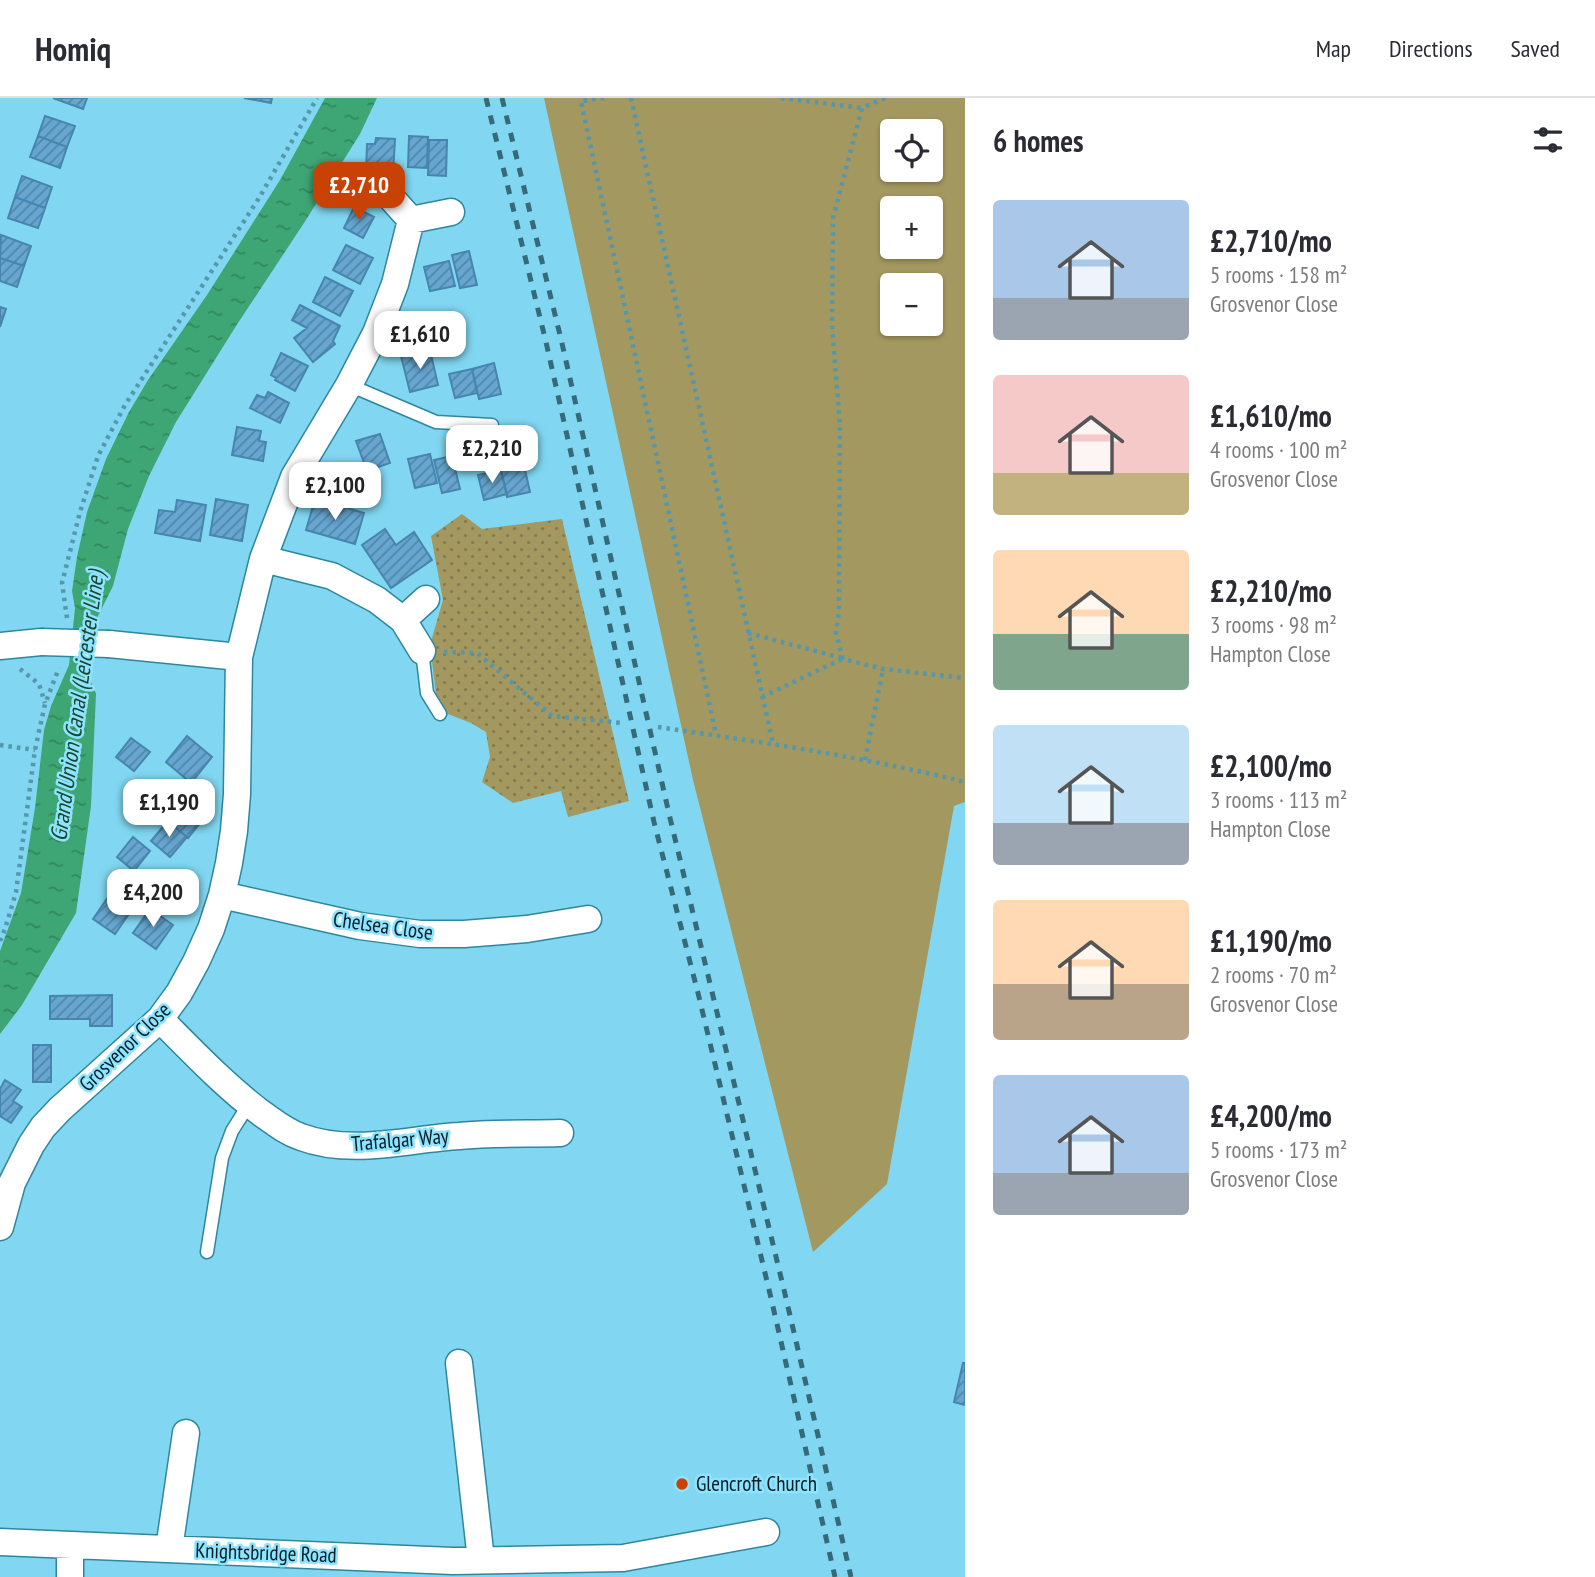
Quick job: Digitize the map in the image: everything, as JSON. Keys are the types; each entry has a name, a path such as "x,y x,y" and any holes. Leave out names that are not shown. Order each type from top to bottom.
{"street":[{"path":"386,192 411,220 451,212"},
{"name":"Grosvenor Close","path":"0,1227 16,1174 43,1127 160,1018 179,993 211,929 222,895 234,831 239,657 263,559 294,477 349,385 376,332 395,284 411,220"},
{"path":"263,559 332,576 377,600 403,620 422,651"},
{"path":"403,620 426,599"},
{"path":"2,646 41,642 109,643 239,657"},
{"name":"Chelsea Close","path":"222,895 359,926 420,934 527,929 588,919"},
{"name":"Trafalgar Way","path":"160,1018 249,1104 281,1128 302,1138 344,1146 365,1146 461,1135 560,1133"},
{"path":"459,1363 481,1560"},
{"name":"Knightsbridge Road","path":"186,1433 169,1549 394,1568 481,1560 623,1567 766,1532"},
{"path":"0,1542 169,1549"},
{"path":"70,1545 70,1577"}],"lane":[{"path":"349,385 436,422 492,425"},
{"path":"422,651 427,693 440,714"},
{"path":"207,1252 222,1158 232,1131 249,1104"}],"path":[{"path":"65,630 67,618 62,583 80,512 99,456 125,405 259,198 317,98"},
{"path":"604,98 581,101 716,735"},
{"path":"631,98 773,744"},
{"path":"781,98 862,108 885,98"},
{"path":"843,659 836,633 839,611 840,425 832,325 833,218 862,108"},
{"path":"748,633 883,669 965,678"},
{"path":"2,646 11,662 39,684 45,704"},
{"path":"422,651 477,653 552,716 622,723"},
{"path":"762,696 843,659"},
{"path":"0,941 16,892 35,750 45,704 60,666"},
{"path":"864,760 883,669"},
{"path":"657,727 864,760 965,782"},
{"path":"0,745 35,750"}],"shaded area":[{"path":"544,98 965,98 965,802 954,806 887,1184 813,1252 693,780"},
{"path":"462,514 482,529 562,519 629,801 568,817 561,791 513,803 482,782 490,757 486,732 438,710 430,645 443,600 431,536"}],"water":[{"name":"Grand Union Canal (Leicester Line)","path":"325,98 377,98 360,134 176,422 149,476 128,529 113,586 95,622 86,670 96,694 91,806 76,913 22,1005 0,1034 0,951 21,893 44,730 69,665 75,608 72,591 87,512 106,459 129,412 280,180"}],"building":[{"path":"53,98 87,98 83,109"},
{"path":"244,98 272,98 271,103"},
{"path":"45,116 75,126 67,147 38,136"},
{"path":"38,136 67,147 60,168 30,157"},
{"path":"409,136 428,137 427,168 408,167"},
{"path":"376,138 395,139 393,174 366,173 367,144 375,144"},
{"path":"429,140 447,140 446,176 428,175"},
{"path":"22,176 52,187 45,208 15,197"},
{"path":"15,197 45,208 38,228 8,218"},
{"path":"354,207 374,217 363,238 344,228"},
{"path":"1,235 31,246 24,266 0,258"},
{"path":"346,245 373,258 360,284 333,270"},
{"path":"469,251 477,285 460,288 452,255"},
{"path":"0,258 24,266 17,287 0,281"},
{"path":"449,261 455,286 430,291 424,267"},
{"path":"325,277 353,291 340,316 313,302"},
{"path":"300,305 340,326 333,341 335,344 313,362 294,338 307,328 292,320"},
{"path":"0,307 6,309 0,327"},
{"path":"430,350 438,385 410,392 401,356"},
{"path":"281,353 308,366 295,391 271,375"},
{"path":"494,363 501,394 479,399 472,369"},
{"path":"472,369 477,393 455,398 449,374"},
{"path":"268,392 289,403 280,423 250,408 257,395 265,398"},
{"path":"237,427 261,431 259,441 266,442 263,461 232,455"},
{"path":"380,434 390,463 367,471 356,441"},
{"path":"430,454 437,483 415,488 408,459"},
{"path":"452,456 460,489 442,493 434,460"},
{"path":"523,461 530,492 507,497 500,466"},
{"path":"501,470 507,494 484,500 478,475"},
{"path":"216,499 248,505 242,541 210,535"},
{"path":"315,499 364,513 355,544 306,530"},
{"path":"177,500 206,505 200,541 155,533 159,510 175,512"},
{"path":"385,529 396,545 414,532 432,560 391,588 362,545"},
{"path":"187,736 212,757 191,783 166,762"},
{"path":"131,738 150,752 134,771 116,757"},
{"path":"187,810 201,822 188,838 174,826"},
{"path":"168,821 187,837 170,857 151,841"},
{"path":"133,837 150,851 134,871 117,857"},
{"path":"111,893 133,908 115,934 93,919"},
{"path":"150,909 173,925 156,949 133,933"},
{"path":"112,995 112,1026 90,1026 90,1019 50,1019 50,996"},
{"path":"33,1045 51,1045 51,1082 33,1082"},
{"path":"5,1080 21,1090 13,1101 22,1107 11,1123 0,1116 0,1089"},
{"path":"965,1363 965,1405 954,1402"}],"railway":[{"path":"486,98 546,342 654,822 698,993 835,1577"},
{"path":"502,98 851,1577"}],"place":[{"name":"Glencroft Church","path":"682,1484"}]}
